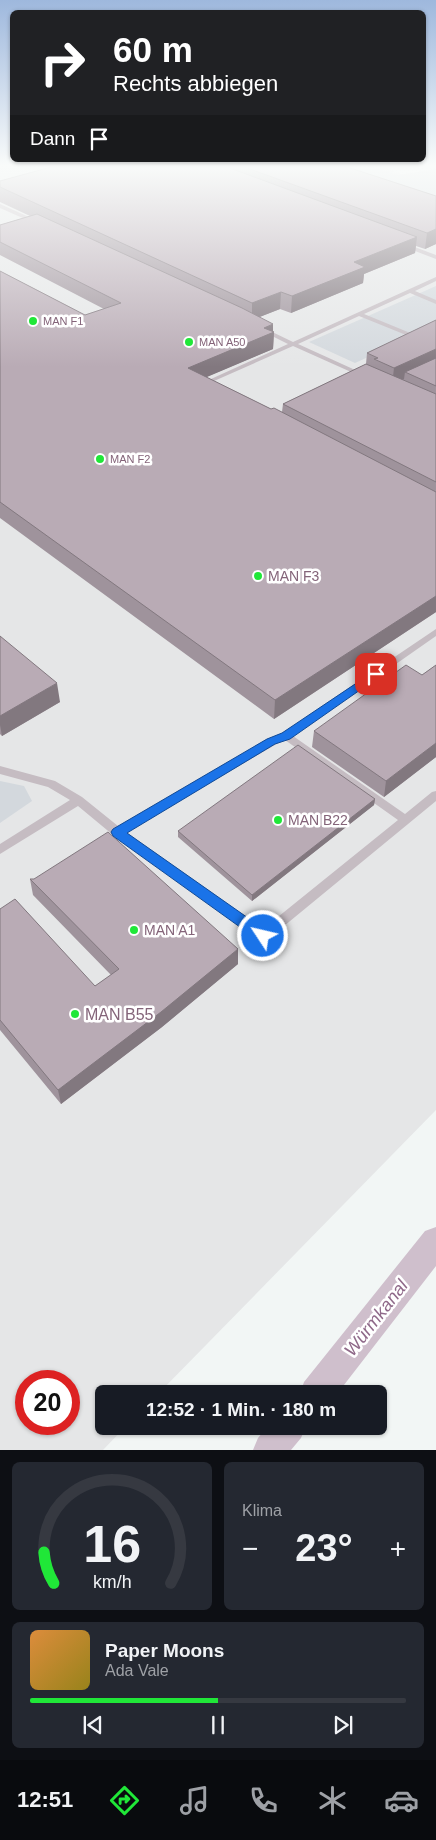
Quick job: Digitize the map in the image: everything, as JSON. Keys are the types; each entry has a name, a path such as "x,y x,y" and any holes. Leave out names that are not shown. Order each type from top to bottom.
{"lane":[{"path":"399,243 436,257"},
{"path":"212,388 203,384 436,279"},
{"path":"410,291 436,302"},
{"path":"359,314 419,339"},
{"path":"257,327 368,378"},
{"path":"410,343 427,335"},
{"path":"352,371 360,367"},
{"path":"117,832 271,742 286,736 436,632"},
{"path":"286,736 406,820"},
{"path":"0,770 51,784 78,800 117,832 263,936 436,796"},
{"path":"0,850 78,800"}],"shaded area":[{"path":"0,232 436,232 436,1110 167,1385 95,1385 95,1435 117,1435 103,1450 0,1450"},
{"path":"436,286 436,326 355,363 309,342"},
{"path":"0,781 24,786 32,801 0,823"}],"building":[{"path":"0,232 76,232 273,324 264,328 274,332 188,368 271,409 274,408 436,492 436,596 275,700 0,502 0,271 85,315 121,303 0,242"},
{"path":"97,232 403,232 417,237 354,262 365,267 292,296 281,292 252,303"},
{"path":"436,320 436,349 394,368 374,359 378,358 367,353"},
{"path":"436,358 436,386 405,372"},
{"path":"366,364 436,394 436,482 283,404"},
{"path":"0,636 57,683 0,716"},
{"path":"406,665 422,675 436,665 436,743 386,781 314,731"},
{"name":"MAN B22","path":"298,745 375,799 252,895 178,831"},
{"path":"108,832 238,949 161,1012 58,1090 0,1020 0,909 15,899 95,986 119,969 30,879 34,879"}],"waterway":[{"name":"Würmkanal","path":"323,1385 436,1242"},
{"name":"Würmkanal","path":"270,1450 282,1435"}],"place":[{"name":"MAN F1","path":"33,321"},
{"name":"MAN A50","path":"189,342"},
{"name":"MAN F2","path":"100,459"},
{"name":"MAN F3","path":"258,576"},
{"name":"MAN B22","path":"278,820"},
{"name":"MAN A1","path":"134,930"},
{"name":"MAN B55","path":"75,1014"}],"route":[{"path":"263,936 117,832 271,742 286,736 376,674"}]}
